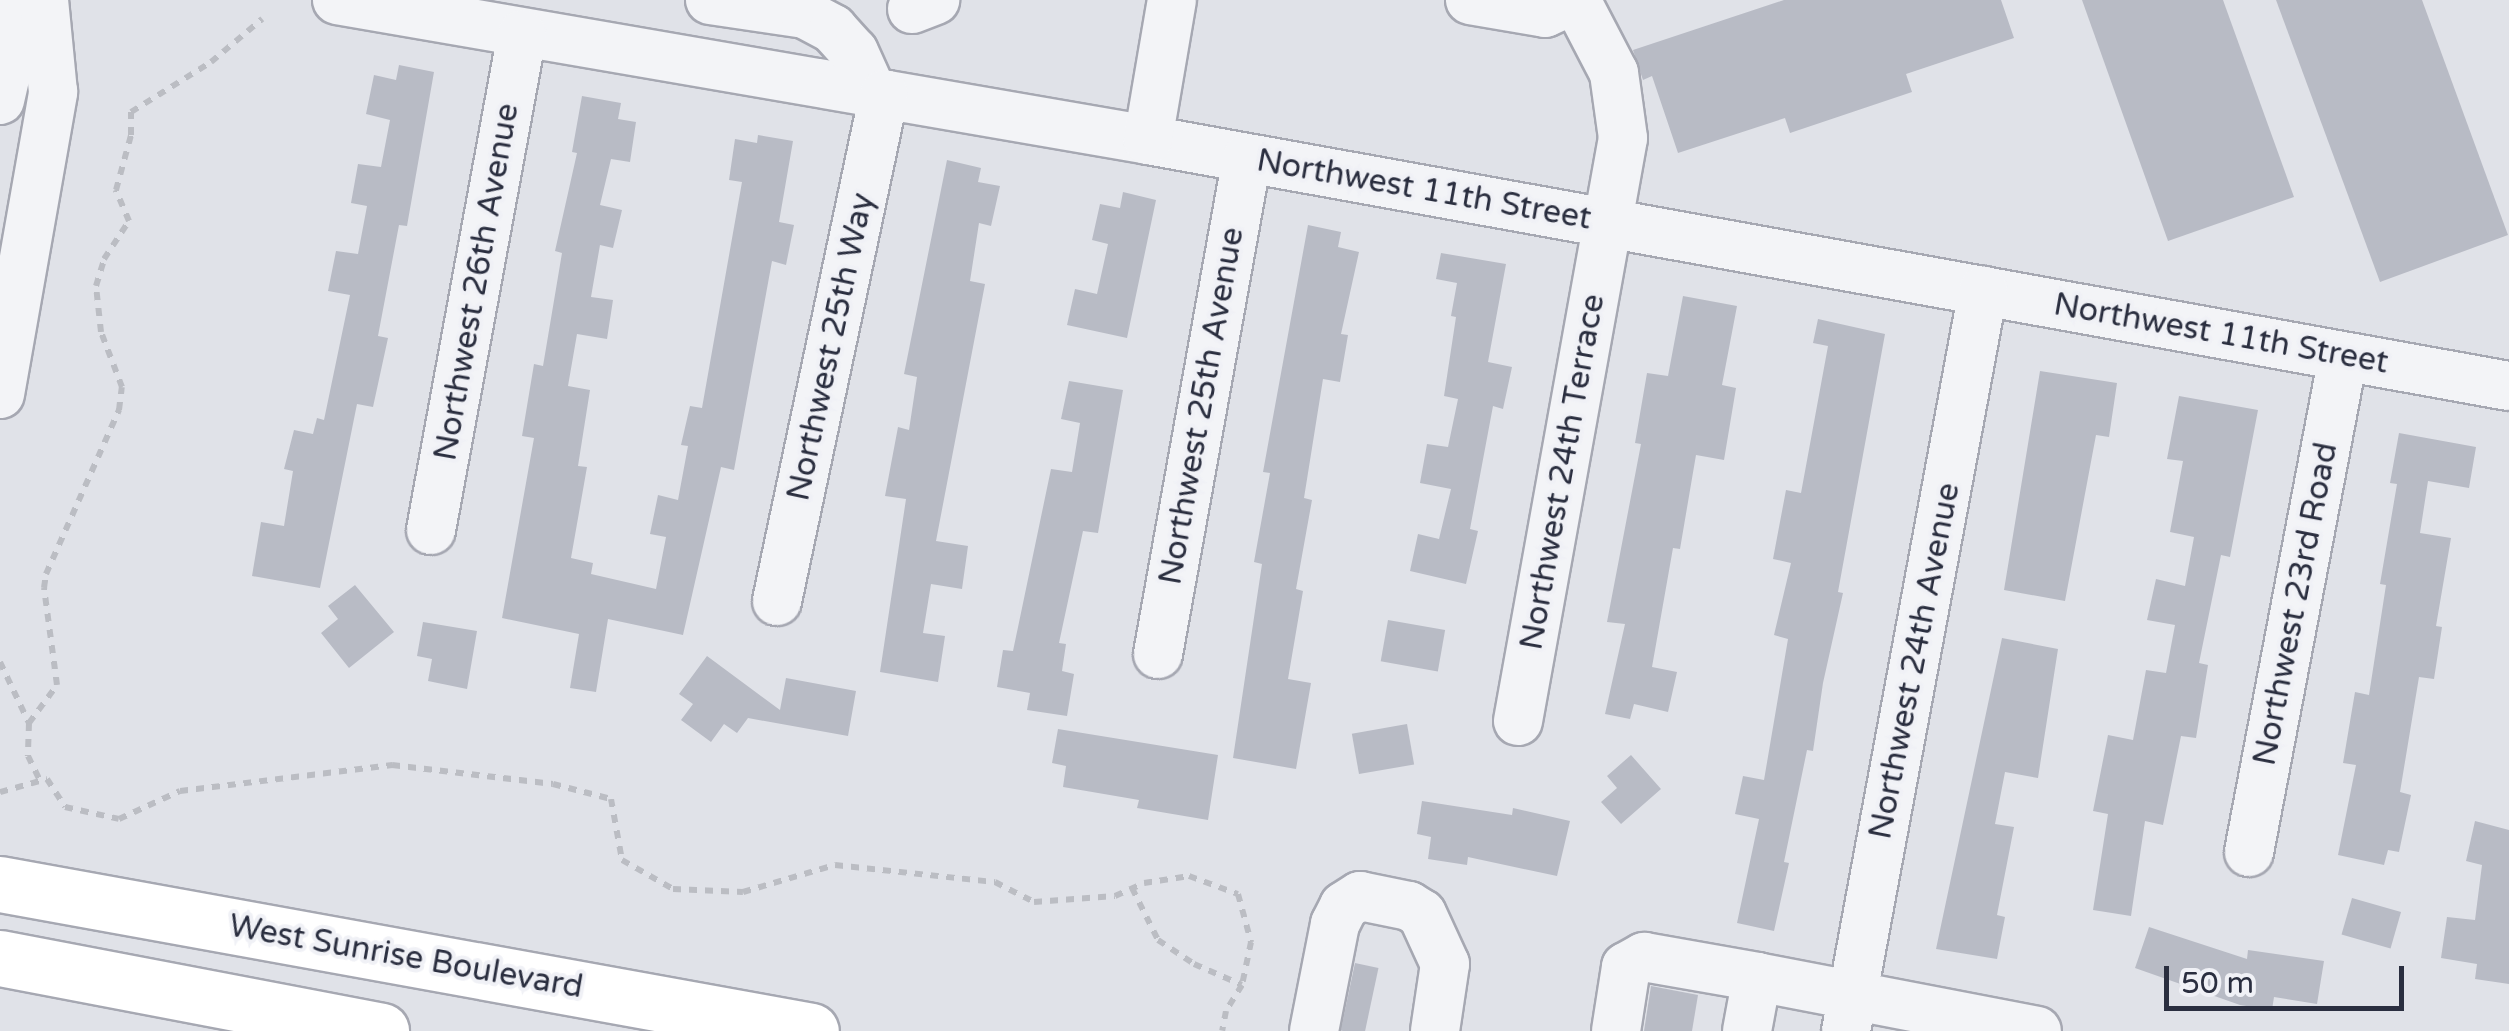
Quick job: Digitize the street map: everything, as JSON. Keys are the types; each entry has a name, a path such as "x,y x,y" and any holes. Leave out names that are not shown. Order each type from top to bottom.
{"main road":[{"name":"West Sunrise Boulevard","path":"0,884 811,1031"},
{"path":"0,958 381,1031"}],"street":[{"path":"0,100 23,0"},
{"path":"0,394 53,92 44,0"},
{"name":"Northwest 11th Street","path":"337,0 388,5 522,34 1148,140 2509,386"},
{"path":"710,0 805,14 834,30 854,52 878,93"},
{"path":"1148,140 1172,0"},
{"path":"1470,0 1545,13 1575,0"},
{"name":"Northwest 24th Terrace","path":"1518,721 1623,138 1614,73 1575,0"},
{"name":"Northwest 26th Avenue","path":"432,530 522,34"},
{"name":"Northwest 25th Way","path":"777,601 878,93"},
{"name":"Northwest 25th Avenue","path":"1158,654 1247,158"},
{"name":"Northwest 24th Avenue","path":"1850,1013 1983,291"},
{"name":"Northwest 23rd Road","path":"2249,852 2343,356"},
{"path":"1314,1031 1335,924 1344,906 1360,896 1409,906 1422,914 1445,964 1435,1031"},
{"path":"1616,1031 1626,967 1644,957 1758,978 1850,1013 2037,1031"},
{"path":"1747,1031 1758,978"}],"path":[{"path":"29,722 57,685 44,588 46,574 119,410 122,387 101,332 96,286 104,260 129,221 116,190 131,135 131,112 223,53 262,19"},
{"path":"0,662 29,722 28,756 40,781"},
{"path":"0,792 47,780 65,807 118,820 180,791 392,765 553,784 611,799 622,860 673,889 743,892 835,865 994,882 1034,902 1115,896 1132,888 1189,876 1238,894 1251,942 1242,984 1226,1011 1222,1031"},
{"path":"1132,888 1158,940 1194,964 1242,984"}],"building":[{"path":"1784,0 2001,0 2014,38 1906,74 1912,92 1790,133 1785,118 1678,153 1652,76 1643,80 1633,50"},
{"path":"2082,0 2223,0 2294,197 2168,241"},
{"path":"2276,0 2422,0 2508,235 2380,282"},
{"path":"399,65 434,72 407,226 399,225 378,336 388,338 373,407 357,404 320,588 252,576 261,522 284,526 293,471 284,469 294,430 313,434 317,418 324,420 350,295 328,291 336,251 358,254 367,206 351,203 358,164 381,167 390,120 366,114 374,75 396,80"},
{"path":"582,96 621,103 618,119 636,122 630,162 611,159 600,205 622,210 613,248 600,245 591,297 613,300 607,339 577,334 568,386 590,390 578,466 587,467 571,558 593,563 591,574 656,589 666,537 650,534 658,495 678,500 688,446 681,445 690,406 702,408 742,182 729,180 735,139 757,143 758,135 793,141 779,222 794,225 786,265 772,261 734,470 721,467 683,635 608,619 596,692 570,688 579,634 502,618 534,438 522,436 534,364 543,366 562,253 555,251 577,153 572,152"},
{"path":"947,160 981,168 978,182 1000,186 991,226 979,223 970,281 985,284 936,541 968,546 962,589 931,584 923,633 945,636 938,682 880,672 906,499 885,496 898,427 909,430 917,377 904,374"},
{"path":"1123,192 1156,200 1127,338 1067,325 1075,289 1097,294 1108,244 1092,240 1100,204 1120,208"},
{"path":"1308,225 1341,232 1338,247 1359,252 1341,334 1348,335 1340,382 1323,379 1304,498 1312,500 1296,589 1303,591 1288,679 1311,683 1296,769 1233,758 1262,564 1254,562 1270,473 1263,472"},
{"path":"1441,253 1506,264 1488,362 1512,367 1503,409 1493,406 1470,529 1478,531 1466,584 1410,571 1418,534 1439,539 1451,489 1420,483 1427,444 1448,447 1458,399 1444,396 1457,283 1436,279"},
{"path":"1683,296 1737,306 1722,385 1736,388 1724,460 1696,455 1680,549 1673,548 1652,667 1677,672 1668,712 1634,704 1630,719 1605,714 1625,624 1607,622 1641,444 1635,443 1647,373 1668,376"},
{"path":"1818,319 1885,334 1838,592 1843,593 1813,751 1807,750 1784,862 1789,863 1774,931 1737,923 1759,819 1735,814 1743,776 1764,780 1788,639 1774,635 1791,563 1773,559 1786,490 1801,493 1828,346 1813,343"},
{"path":"2040,371 2117,383 2109,437 2096,435 2065,601 2004,590"},
{"path":"1069,381 1123,390 1098,533 1083,531 1059,643 1066,644 1062,671 1074,674 1067,716 1027,710 1030,693 997,687 1003,650 1013,651 1051,469 1072,472 1080,423 1061,419"},
{"path":"2179,396 2258,410 2230,557 2221,555 2199,663 2208,665 2196,738 2181,736 2163,825 2145,821 2131,916 2093,910 2108,814 2093,811 2108,735 2133,740 2146,670 2166,673 2175,625 2147,620 2156,579 2185,586 2194,537 2170,532 2183,461 2167,459"},
{"path":"2399,433 2476,447 2469,488 2428,481 2420,533 2451,538 2436,626 2442,627 2434,679 2419,677 2400,792 2411,795 2399,852 2388,850 2384,865 2338,855 2356,765 2343,763 2355,692 2369,695 2386,585 2380,584 2397,484 2390,483"},
{"path":"355,585 394,632 349,668 321,633 338,619 328,606"},
{"path":"1388,620 1445,630 1438,671 1381,661"},
{"path":"423,622 477,631 467,689 428,681 432,659 417,656"},
{"path":"2002,638 2058,649 2038,778 2005,772 1995,824 2014,827 1997,915 2005,917 1997,959 1936,949"},
{"path":"707,656 780,710 786,678 856,691 848,736 748,718 737,733 724,724 711,742 681,720 693,704 679,694"},
{"path":"1407,724 1414,764 1359,774 1352,734"},
{"path":"1058,729 1218,755 1208,820 1137,808 1139,800 1063,787 1066,766 1052,763"},
{"path":"1631,755 1661,789 1621,824 1601,802 1617,788 1607,776"},
{"path":"1422,801 1512,815 1513,808 1570,821 1557,876 1468,857 1467,865 1428,859 1431,837 1417,834"},
{"path":"2475,821 2509,830 2509,984 2475,979 2477,964 2441,958 2447,917 2475,920 2482,865 2466,861"},
{"path":"2352,898 2401,912 2391,949 2342,935"},
{"path":"2149,927 2247,959 2248,950 2324,961 2317,1004 2274,997 2272,1010 2240,1005 2135,968"},
{"path":"1355,963 1378,968 1365,1031 1341,1030"},
{"path":"1651,986 1698,995 1692,1031 1644,1031"}]}
